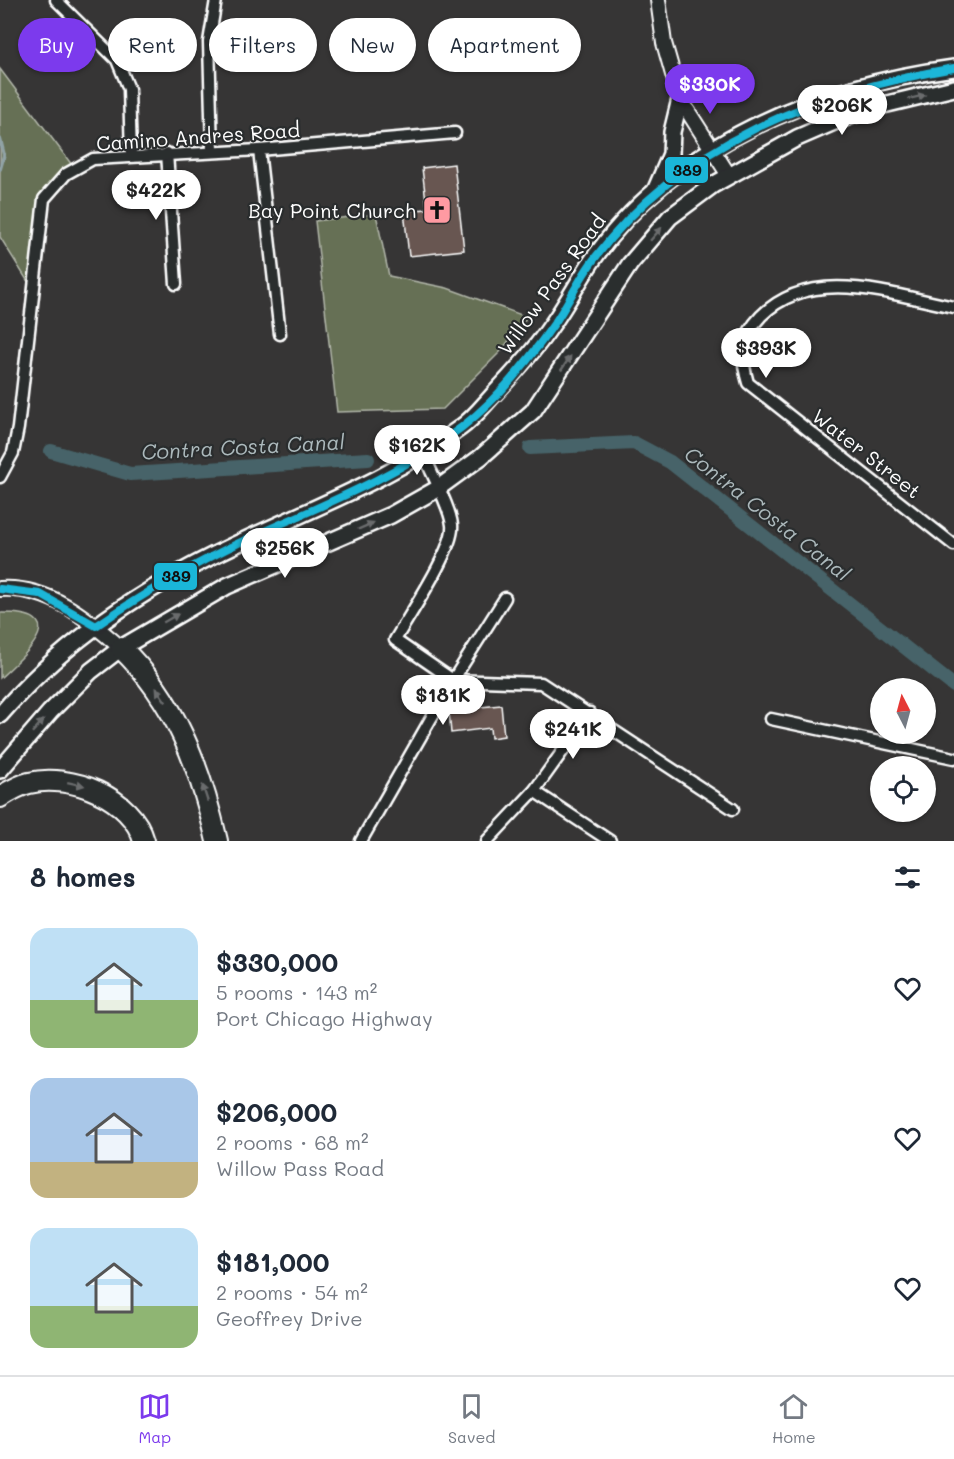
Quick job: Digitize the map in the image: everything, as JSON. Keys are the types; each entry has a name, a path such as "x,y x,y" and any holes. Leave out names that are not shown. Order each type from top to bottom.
{"highway":[{"path":"121,648 142,668 172,711 190,746 217,841"},
{"path":"0,797 28,783 58,781 85,786 110,799 129,816 144,841"}],"main road":[{"name":"Willow Pass Road","path":"0,715 61,652 150,590 213,555 370,484 461,428 504,383 550,328 593,260 626,218 714,149 783,112 812,101 915,74 954,68"},
{"path":"0,770 58,704 91,671 121,648 227,586 390,515 437,489 480,458 533,411 630,264 670,217 728,174 834,122 875,107 954,88"},
{"path":"653,195 671,154 672,132 680,99"}],"street":[{"path":"56,0 117,60 129,89 131,154"},
{"path":"212,151 210,42 216,0"},
{"path":"658,0 664,43 680,99 728,174"},
{"name":"Camino Andres Road","path":"0,477 13,453 18,428 44,199 66,174 93,159 131,154 259,150 455,133"},
{"path":"259,150 280,334"},
{"path":"167,153 176,284"},
{"name":"Water Street","path":"954,307 849,287 811,288 775,302 750,328 740,358 748,383 954,545"},
{"path":"423,452 437,489 449,508 453,527 448,547 395,640 453,680 541,683 590,712 733,809"},
{"path":"0,589 41,594 60,601 96,626 121,648"},
{"path":"361,841 453,680 505,598"},
{"path":"487,841 534,791 590,712"},
{"path":"771,719 954,758"},
{"path":"534,791 610,841"}],"green space":[{"path":"0,69 75,169 44,199 35,293 0,237"},
{"path":"376,214 389,276 447,288 527,317 501,351 443,409 337,412 315,221"},
{"path":"0,613 22,614 35,619 40,627 38,636 31,646 0,678"}],"building":[{"name":"Bay Point Church","path":"454,164 464,250 409,256 404,211 427,209 422,168"},
{"path":"501,705 504,736 491,738 490,728 451,733 449,710"}],"waterway":[{"path":"0,139 4,155 0,169"},
{"name":"Contra Costa Canal","path":"530,448 634,443 670,462 954,686"},
{"name":"Contra Costa Canal","path":"51,451 130,474 368,459"}],"transit line":[{"name":"389","path":"0,589 40,594 96,626 208,558 385,476 462,427 501,391 546,335 595,258 630,218 668,183 710,153 755,128 803,108 903,78 954,68"}],"place":[{"name":"Bay Point Church","path":"437,210"}]}
